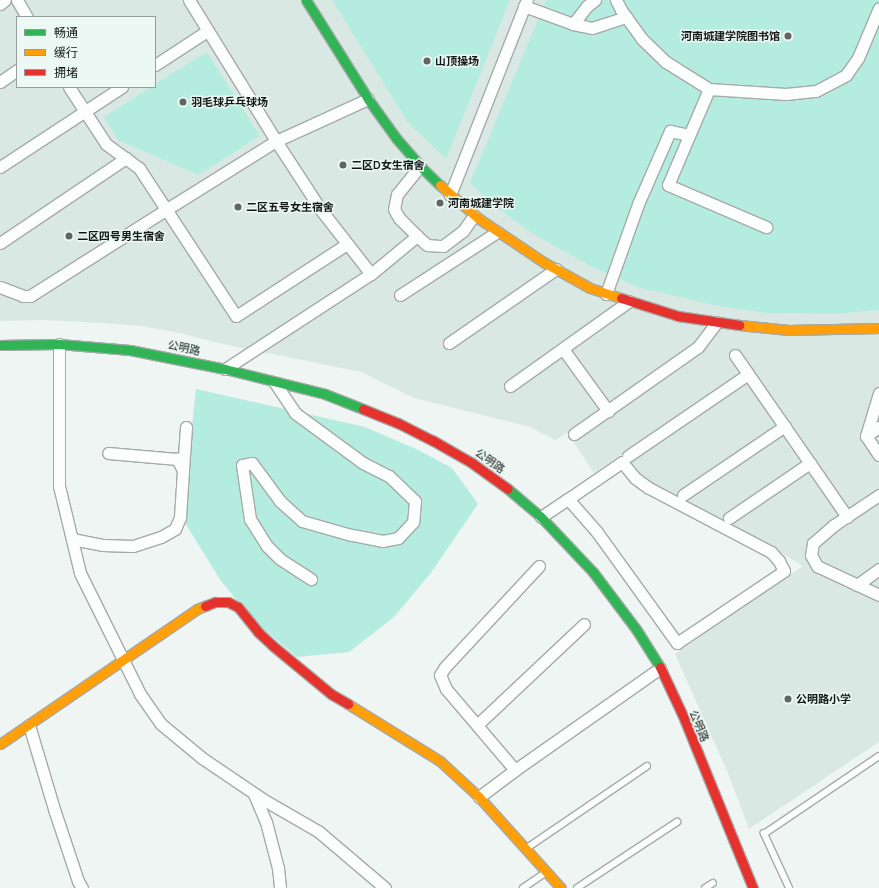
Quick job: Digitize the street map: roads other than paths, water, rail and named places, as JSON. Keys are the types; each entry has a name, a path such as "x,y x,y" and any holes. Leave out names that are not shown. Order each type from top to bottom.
{"street":[{"path":"0,4 5,0"},
{"path":"17,0 26,16"},
{"path":"189,0 276,142 321,210 371,274"},
{"path":"306,0 368,99 396,138 420,166 450,195 474,215 497,232 556,269 590,288 678,316 789,330 879,328"},
{"path":"573,24 587,6 594,0"},
{"path":"616,0 642,39 666,62 709,89 786,94 816,90 846,75 858,58 879,8"},
{"path":"450,195 526,3 573,24 592,28 626,17"},
{"path":"156,64 207,31"},
{"path":"0,82 16,71"},
{"path":"70,88 106,144 140,168 236,316 347,244"},
{"path":"0,167 120,88"},
{"path":"709,89 668,185 766,227"},
{"path":"0,287 24,296 30,296 276,142 368,99"},
{"path":"606,294 638,204 670,131 689,135"},
{"path":"0,243 126,158"},
{"path":"420,166 397,194 394,210 399,218 417,236 427,245 443,246 463,231 474,215"},
{"path":"400,295 497,232"},
{"path":"225,369 371,274 417,236"},
{"path":"449,343 556,269"},
{"path":"510,386 629,301"},
{"path":"574,434 698,347 717,322"},
{"path":"59,344 59,486 80,573 140,694 161,724 202,758 254,794 318,831 385,888"},
{"name":"公明路","path":"0,345 59,344 130,350 225,369 276,383 325,394 352,404 425,436 472,463 512,492 542,517 593,572 636,629 660,668 682,716 753,888"},
{"path":"563,349 608,411"},
{"path":"735,355 847,517"},
{"path":"628,456 748,374"},
{"path":"276,383 295,413 363,463 389,476 415,502 414,522 398,538 383,541 351,535 302,521 280,501 252,463 242,465 250,519 267,546 280,559 311,579"},
{"path":"866,436 879,393"},
{"path":"683,496 785,426"},
{"path":"72,539 103,545 133,546 161,537 176,529 180,517 186,427"},
{"path":"866,436 879,427"},
{"path":"866,436 879,455"},
{"path":"108,453 177,459 183,470"},
{"path":"542,517 568,499 622,462 635,478 649,488 771,552 779,561 784,571 677,643 597,532 568,499"},
{"path":"729,518 810,463"},
{"path":"879,495 813,543 811,555 818,566 879,595"},
{"path":"515,770 446,689 440,675 445,667 539,566"},
{"path":"857,585 879,569"},
{"path":"0,744 197,609 215,602 228,602 238,607 258,632 331,694 440,761 479,797 561,888"},
{"path":"477,725 584,624"},
{"path":"479,797 660,668"},
{"path":"29,725 55,812 78,881 82,888"},
{"path":"254,794 268,830 278,868 280,888"}],"lane":[{"path":"788,888 764,834 879,756"},
{"path":"527,849 647,766"},
{"path":"577,888 677,822"},
{"path":"523,888 547,871"},
{"path":"705,888 713,883"}],"place":[{"name":"河南城建学院图书馆","path":"788,36"},
{"name":"山顶操场","path":"427,61"},
{"name":"羽毛球乒乓球场","path":"183,102"},
{"name":"二区D女生宿舍","path":"343,165"},
{"name":"河南城建学院","path":"440,203"},
{"name":"二区五号女生宿舍","path":"238,207"},
{"name":"二区四号男生宿舍","path":"69,236"},
{"name":"公明路小学","path":"788,699"}]}
